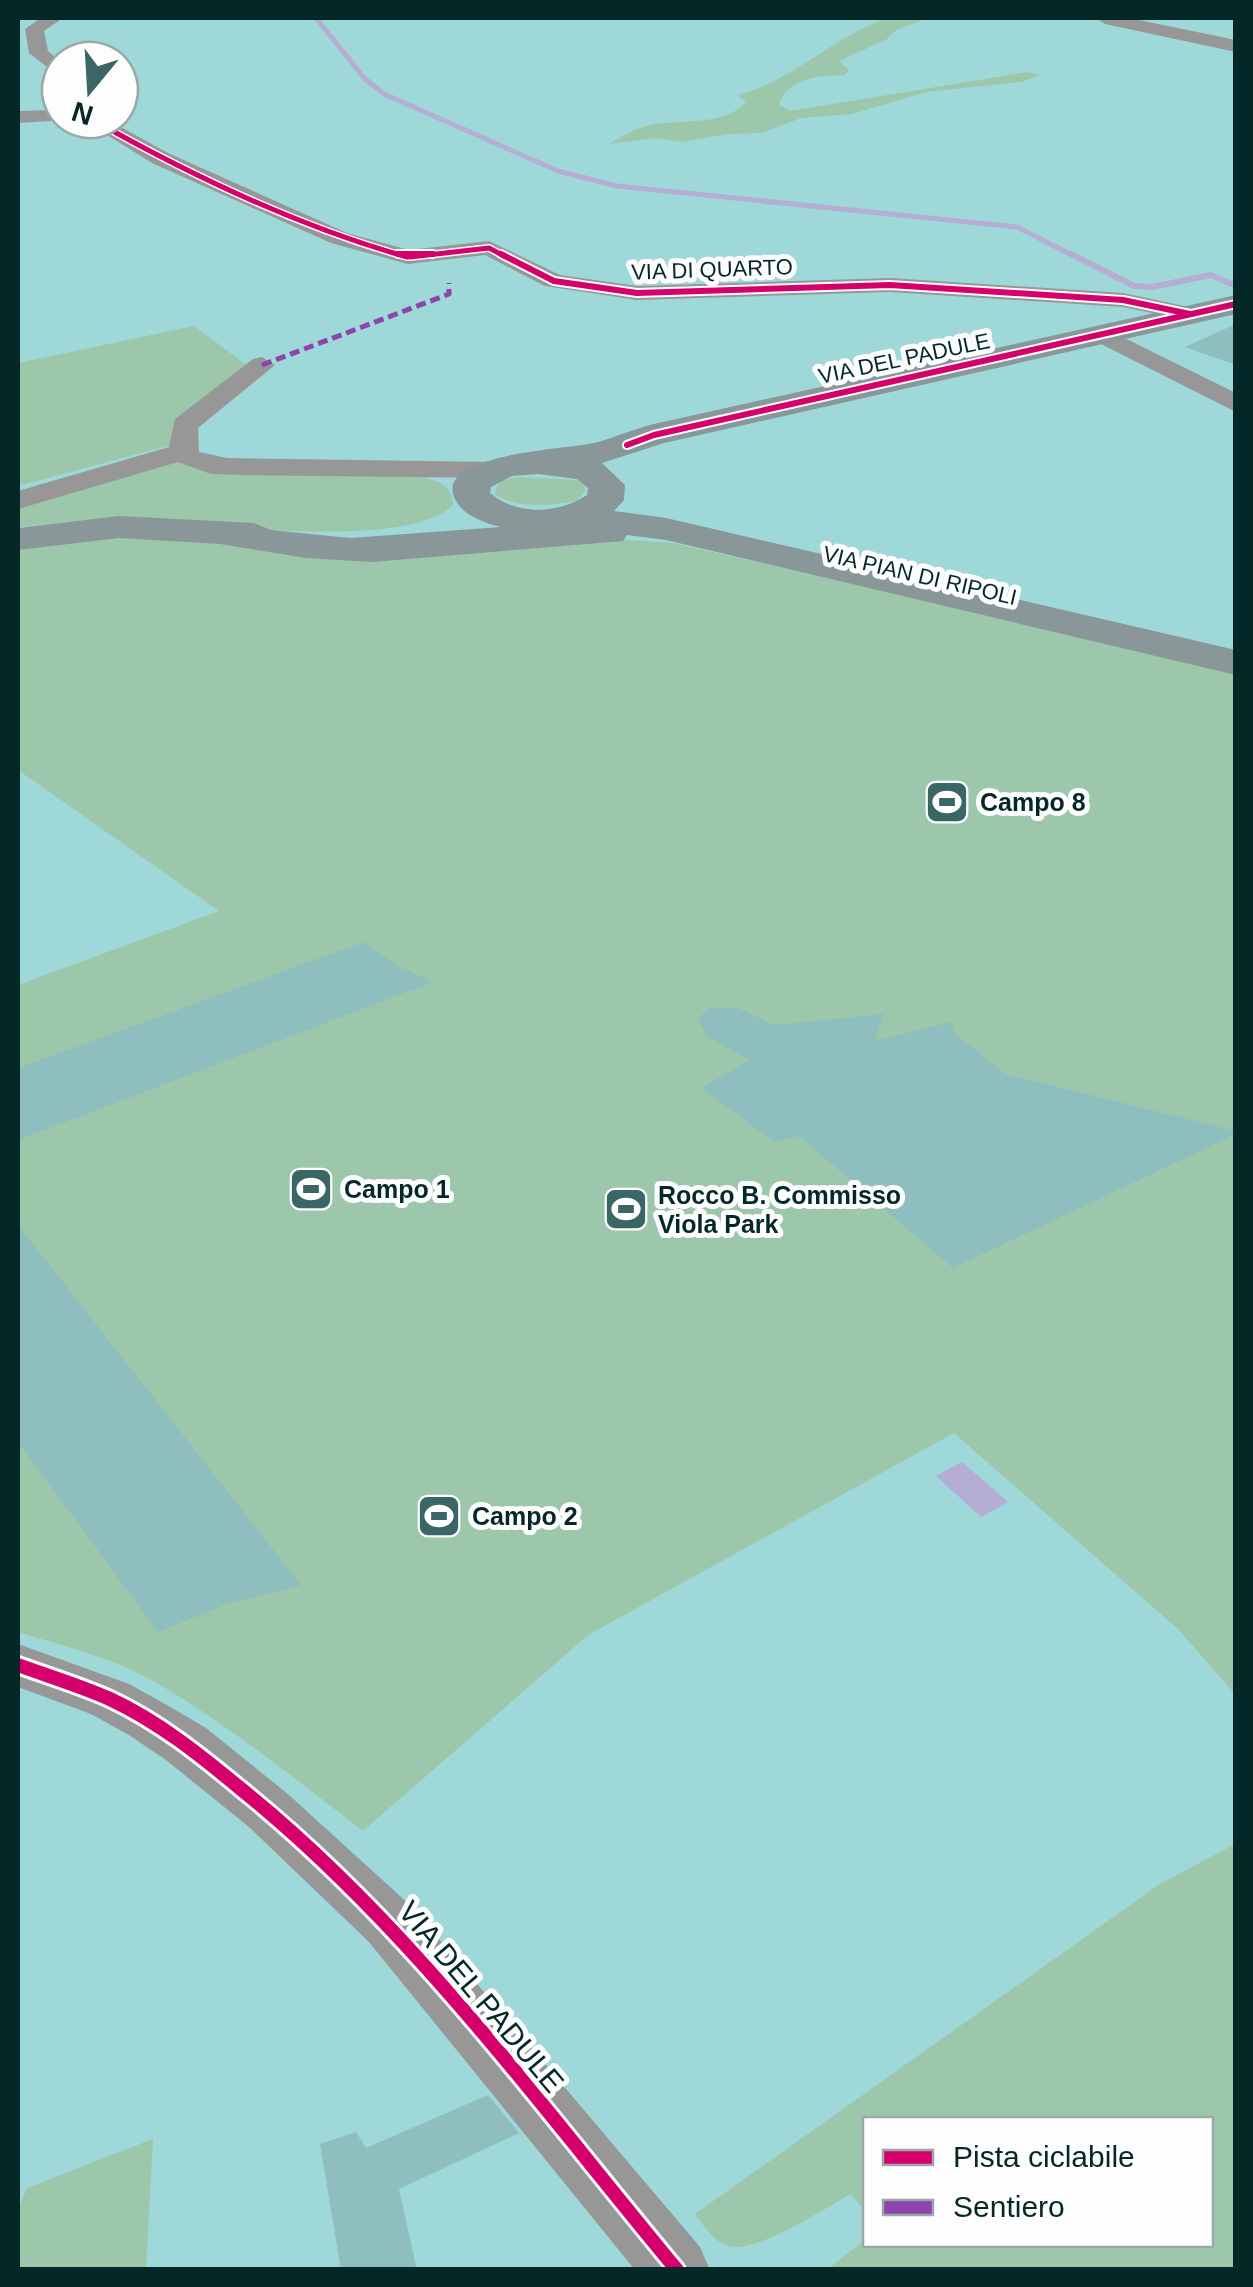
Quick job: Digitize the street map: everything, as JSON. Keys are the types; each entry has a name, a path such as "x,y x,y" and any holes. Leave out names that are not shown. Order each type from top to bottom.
{"main road":[{"name":"VIA DEL PADULE","path":"422,532 454,516 480,486 548,462 672,430 1236,304"},
{"name":"VIA DEL PADULE","path":"18,539 119,527 346,538 570,516 599,505 602,481 627,444"},
{"name":"VIA DEL PADULE","path":"548,462 602,481"},
{"name":"VIA PIAN DI RIPOLI","path":"602,481 646,507 691,521 1236,647"},
{"name":"VIA DEL PADULE","path":"480,486 491,512 521,519"},
{"name":"VIA PIAN DI RIPOLI","path":"570,516 656,526 1236,663"},
{"name":"VIA PIAN DI RIPOLI","path":"219,532 346,550 398,549 576,532 632,534 746,550"}],"street":[{"path":"40,54 34,29 54,18"},
{"path":"1105,18 1236,46"},
{"name":"VIA DI QUARTO","path":"128,140 339,238 408,257 490,248 554,281 637,294 890,285 1123,300 1190,314"},
{"path":"1102,336 1236,404"},
{"path":"18,500 183,450 186,425 262,364"},
{"name":"VIA DEL PADULE","path":"183,450 207,465 374,469 438,475 480,486"},
{"name":"VIA DEL PADULE","path":"18,1665 110,1699 148,1720 186,1744 269,1811 390,1924 677,2270"}],"green space":[{"path":"889,18 929,18 896,30 887,39 839,61 849,70 844,76 815,77 797,84 779,105 791,111 1027,72 1041,75 1021,82 926,92 852,114 801,118 762,133 681,142 656,138 609,144 646,126 725,116 746,102 737,95 776,80 851,35"},
{"path":"194,326 252,369 175,444 22,485 18,481 18,363"},
{"path":"172,457 419,476 447,487 453,505 427,520 341,531 110,519 18,527 18,505"},
{"path":"518,477 578,480 585,486 585,492 577,501 546,505 513,502 495,494 502,481"},
{"name":"Rocco B. Commisso Viola Park","path":"133,535 210,541 612,539 673,543 1235,671 1235,1694 1178,1629 954,1433 588,1635 363,1831 236,1735 155,1682 105,1659 18,1632 18,985 219,911 18,770 18,550"},
{"path":"1235,1844 1235,2269 828,2269 863,2242 863,2247 1213,2247 1213,2117 863,2117 863,2209 851,2194 773,2237 741,2247 719,2241 695,2214 1160,1884"},
{"path":"153,2139 146,2269 18,2269 18,2210 27,2188"}],"shaded area":[{"path":"962,1462 1008,1502 981,1517 936,1476"}],"building":[{"path":"1236,324 1236,365 1185,347"},
{"path":"364,942 396,965 433,982 18,1140 18,1068"},
{"path":"710,1008 738,1008 774,1025 884,1014 875,1041 951,1022 955,1034 1006,1074 1236,1134 953,1268 799,1136 775,1142 701,1088 750,1060 706,1036 698,1018"},
{"path":"18,1225 301,1585 227,1604 158,1632 18,1442"},
{"path":"488,2095 519,2133 399,2189 417,2270 341,2270 320,2144 356,2132 366,2148"}],"waterway":[{"path":"316,18 365,79 384,94 558,171 617,186 1017,227 1076,257"},
{"path":"1071,254 1134,286 1152,287 1211,275 1236,286"}],"marked path":[{"path":"262,365 449,294 449,283"}],"cycle path":[{"path":"128,140 339,238 408,257 489,248 554,281 637,293 890,285 1123,300 1190,314"},
{"path":"627,445 654,435 1236,304"},
{"path":"18,1665 110,1699 148,1720 186,1744 269,1811 390,1924 677,2270"}],"place":[{"name":"Campo 8","path":"947,802"},
{"name":"Campo 1","path":"311,1189"},
{"name":"Rocco B. Commisso Viola Park","path":"626,1209"},
{"name":"Campo 2","path":"439,1516"}]}
